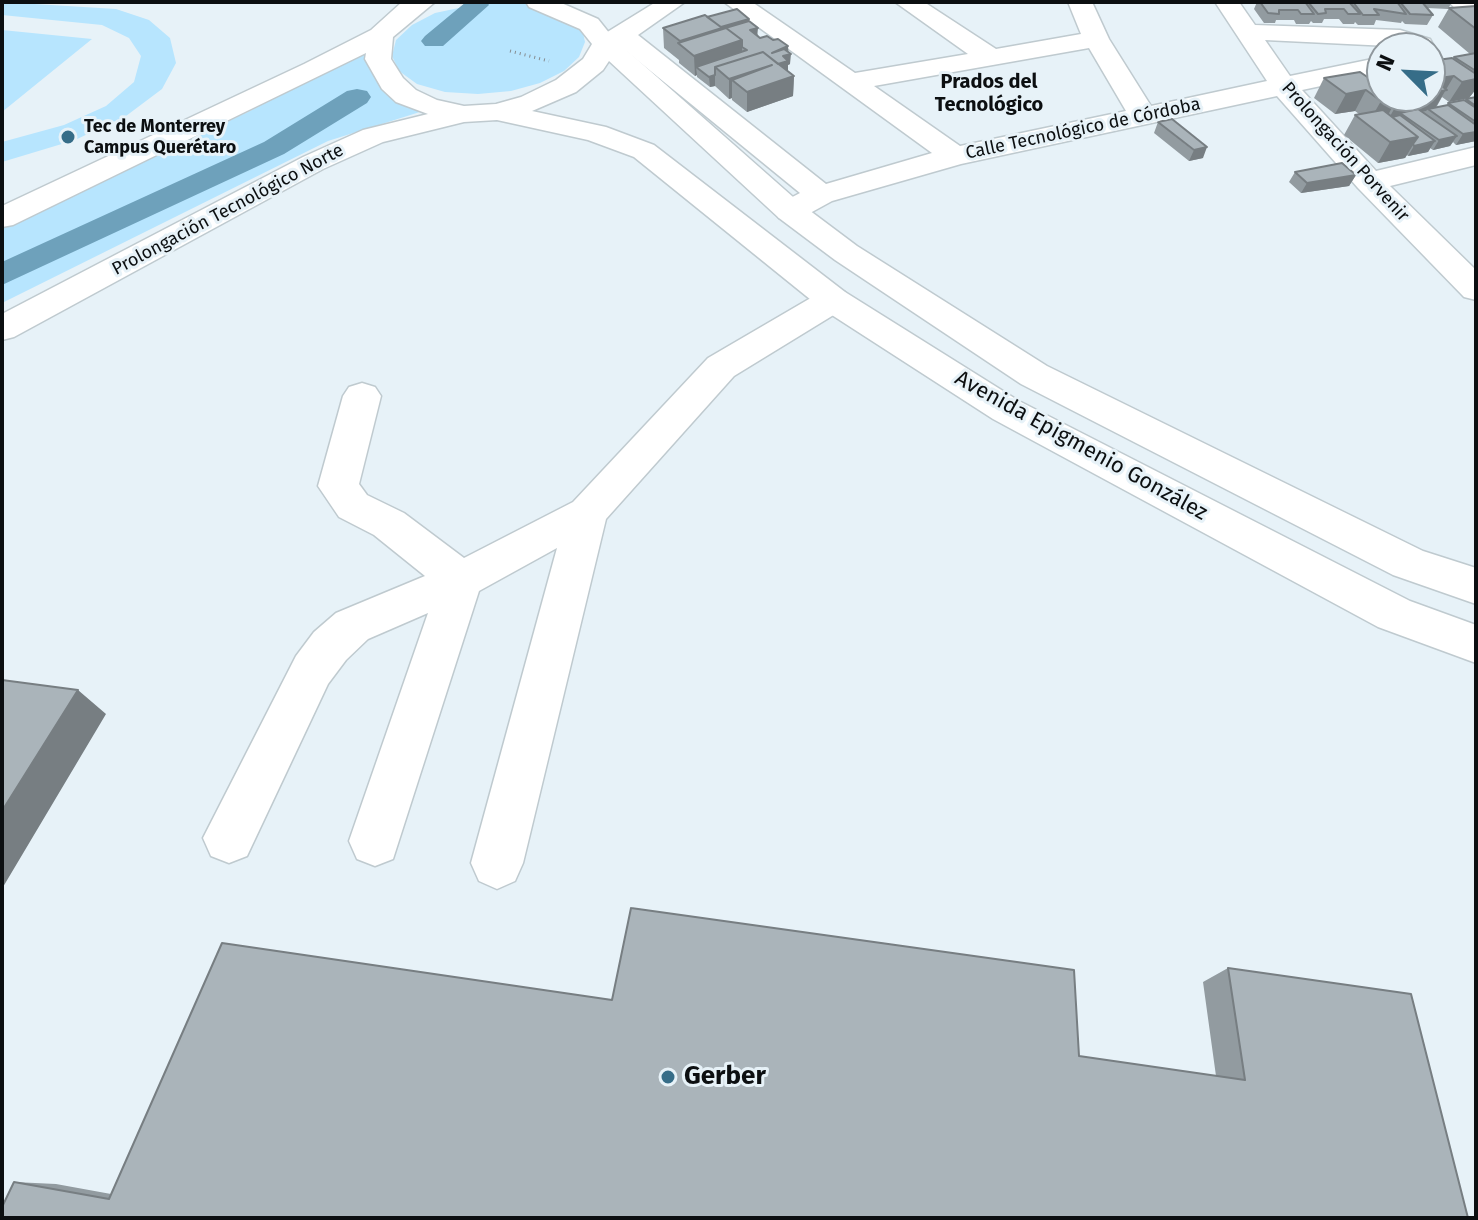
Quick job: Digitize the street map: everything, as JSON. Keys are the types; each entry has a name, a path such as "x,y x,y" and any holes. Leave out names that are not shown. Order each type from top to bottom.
{"main road":[{"path":"538,2 598,26 821,195"},
{"name":"Prolongación Tecnológico Norte","path":"2,329 313,163 373,136 531,103 566,86 594,64 598,26 673,2"},
{"path":"736,2 955,156"},
{"path":"907,2 989,56"},
{"path":"1080,2 1096,39 1144,117"},
{"name":"Prolongación Porvenir","path":"1227,2 1283,86 1369,182 1475,288"},
{"path":"2,218 380,35 417,3"},
{"name":"Avenida Epigmenio González","path":"598,26 790,211 846,253 1034,375 1408,563 1476,586"},
{"path":"1247,32 1366,37"},
{"name":"Avenida Epigmenio González","path":"380,35 378,59 392,83 406,96 428,106 596,133 644,151 833,300 1006,410 1394,614 1476,644"},
{"path":"852,82 1096,39"},
{"name":"Calle Tecnológico de Córdoba","path":"790,211 821,195 955,156 1366,68"},
{"path":"1369,182 1476,156"},
{"path":"229,838 312,670 330,646 352,626 461,580 587,513 721,367 833,300"},
{"path":"362,396 338,486 353,506 389,524 461,580"},
{"path":"497,863 587,513"},
{"path":"375,841 461,580"}],"shaded area":[{"path":"2,2 116,9 149,20 170,38 176,63 162,89 126,116 75,140 2,162 2,142 64,125 106,106 134,82 141,56 129,38 102,25 2,15"},
{"path":"487,2 525,2 550,7 582,28 585,42 579,57 564,71 540,83 511,91 478,94 445,92 417,84 399,71 392,56 396,40 412,25 435,13"},
{"path":"2,30 92,39 2,112"},
{"path":"372,47 423,111 328,141 2,303 2,224 248,112"}],"building":[{"path":"1260,2 1305,2 1314,14 1301,14 1298,10 1268,13"},
{"path":"1308,2 1349,2 1360,14 1348,14 1344,9 1325,9 1326,13 1318,14"},
{"path":"1353,2 1397,2 1406,14 1374,9 1379,15 1363,15"},
{"path":"1400,2 1422,2 1433,15 1410,14"},
{"path":"1476,6 1476,29 1449,8"},
{"path":"737,9 749,19 721,27 707,17"},
{"path":"705,15 722,28 680,41 663,28"},
{"path":"749,21 758,28 750,30 760,38 778,39 788,46 772,53 784,49 791,54 783,56 788,61 778,64 763,52 715,67 715,75 709,77 696,67 747,50 742,47 742,40 726,28 722,29"},
{"path":"726,28 742,40 694,56 678,43"},
{"path":"763,52 794,76 747,92 732,80 772,65 729,79 715,67"},
{"path":"1476,53 1476,71 1454,57"},
{"path":"1452,58 1476,74 1476,79 1462,82 1454,76 1446,77 1446,59"},
{"path":"1360,72 1366,76 1366,90 1346,94 1324,78"},
{"path":"1476,97 1476,106 1466,99"},
{"path":"1464,100 1476,108 1476,122 1448,103"},
{"path":"1446,105 1476,125 1476,132 1463,134 1432,112 1446,112"},
{"path":"1386,112 1418,137 1390,142 1355,115"},
{"path":"1422,112 1457,136 1439,140 1400,113"},
{"path":"1400,115 1435,141 1414,146 1418,137 1392,117"},
{"path":"1172,119 1207,147 1194,150 1158,122"},
{"path":"1342,163 1356,175 1307,183 1295,172"},
{"path":"2,680 78,690 2,811"},
{"name":"Gerber","path":"631,908 1074,970 1079,1056 1245,1080 1228,968 1411,994 1468,1218 2,1218 2,1207 14,1182 109,1199 222,943 612,1000"}],"waterway":[{"path":"434,41 477,5"},
{"path":"2,275 274,148 357,97"}],"place":[{"name":"Tec de Monterrey Campus Querétaro","path":"68,137"},
{"name":"Gerber","path":"668,1077"}],"district":[{"name":"Prados del Tecnológico","path":"989,94"}]}
